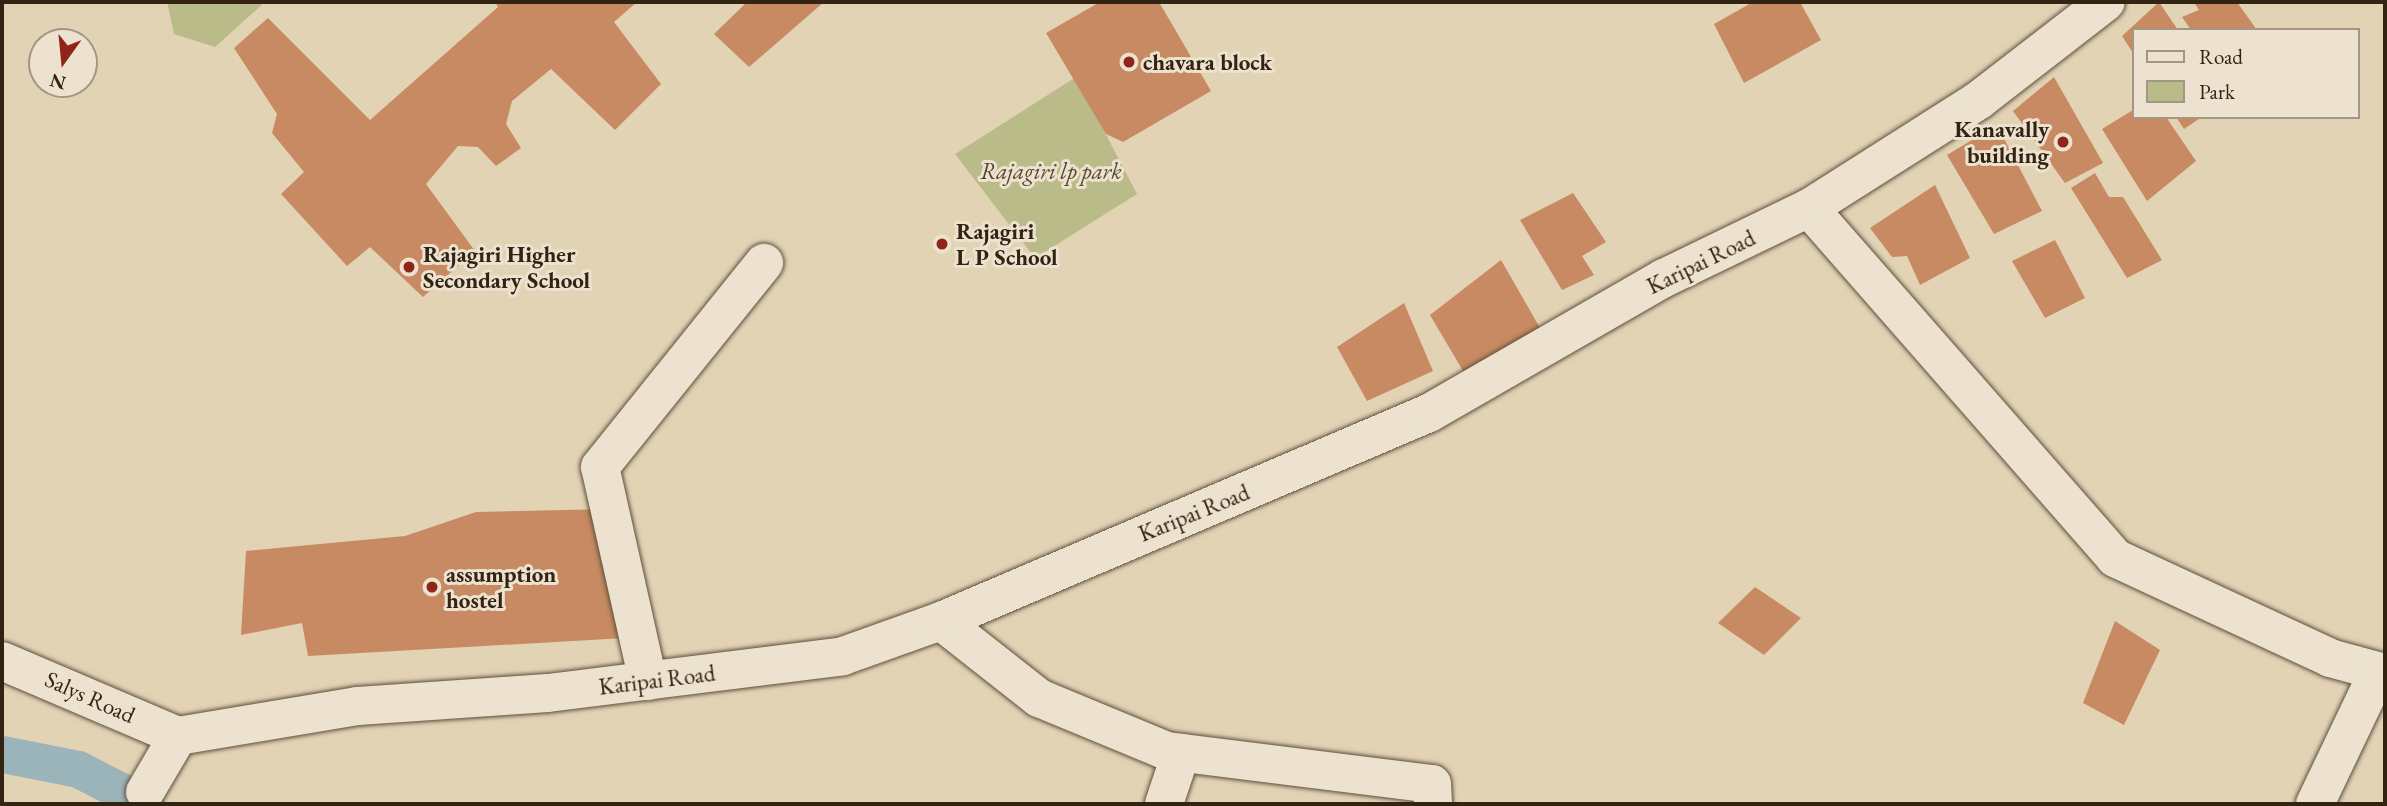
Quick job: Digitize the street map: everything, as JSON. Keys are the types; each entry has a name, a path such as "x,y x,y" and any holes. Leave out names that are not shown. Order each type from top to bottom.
{"street":[{"name":"Karipai Road","path":"178,736 358,706 648,681 843,656 942,621 1370,442 1503,373 1664,278 1809,208 1979,100 2106,2"},
{"path":"1809,208 2115,558 2330,658 2382,673 2315,804"},
{"path":"648,681 600,467 764,263"},
{"path":"942,621 1039,698 1181,753 1432,784 1433,804"},
{"name":"Salys Road","path":"2,661 178,736"},
{"path":"141,798 178,736"},
{"path":"1164,804 1181,753"}],"green space":[{"path":"167,2 265,2 215,47 174,34"},
{"name":"Rajagiri lp park","path":"1076,77 1137,194 1035,258 955,154"}],"building":[{"path":"495,2 637,2 614,22 661,84 615,130 551,69 512,101 506,124 521,148 496,166 478,147 458,146 426,184 475,251 423,297 370,247 347,266 281,194 304,172 272,133 277,114 234,48 268,18 370,120 498,7"},
{"path":"747,2 824,2 749,67 714,34"},
{"name":"chavara block","path":"1100,2 1159,2 1211,91 1123,142 1106,134 1046,33"},
{"path":"1753,2 1800,2 1821,40 1744,83 1714,24"},
{"path":"2159,2 2177,28 2132,28 2132,51 2122,36"},
{"path":"2194,2 2237,2 2256,28 2190,28 2182,17 2199,10"},
{"name":"Kanavally building","path":"2054,77 2103,163 2065,183 2013,111"},
{"path":"2132,111 2132,119 2167,119 2196,161 2147,201 2102,129"},
{"path":"2177,119 2199,119 2184,129"},
{"path":"1997,125 2042,211 1994,234 1947,155"},
{"path":"2095,173 2109,197 2123,197 2162,260 2127,278 2071,188"},
{"path":"1935,185 1970,258 1920,285 1907,256 1892,257 1870,228"},
{"path":"1573,193 1606,242 1582,256 1594,275 1562,290 1520,220"},
{"path":"2055,240 2085,298 2045,318 2012,261"},
{"path":"1501,260 1540,328 1466,376 1430,315"},
{"path":"1404,303 1433,371 1367,401 1337,347"},
{"name":"assumption hostel","path":"610,509 625,638 308,656 302,623 241,635 246,551 405,536 476,512"},
{"path":"1755,587 1801,618 1764,655 1718,623"},
{"path":"2115,621 2160,650 2124,725 2083,703"}],"waterway":[{"path":"2,754 78,769 146,804"}],"place":[{"name":"chavara block","path":"1129,62"},
{"name":"Kanavally building","path":"2063,142"},
{"name":"Rajagiri L P School","path":"942,244"},
{"name":"Rajagiri Higher Secondary School","path":"409,267"},
{"name":"assumption hostel","path":"432,587"}]}
